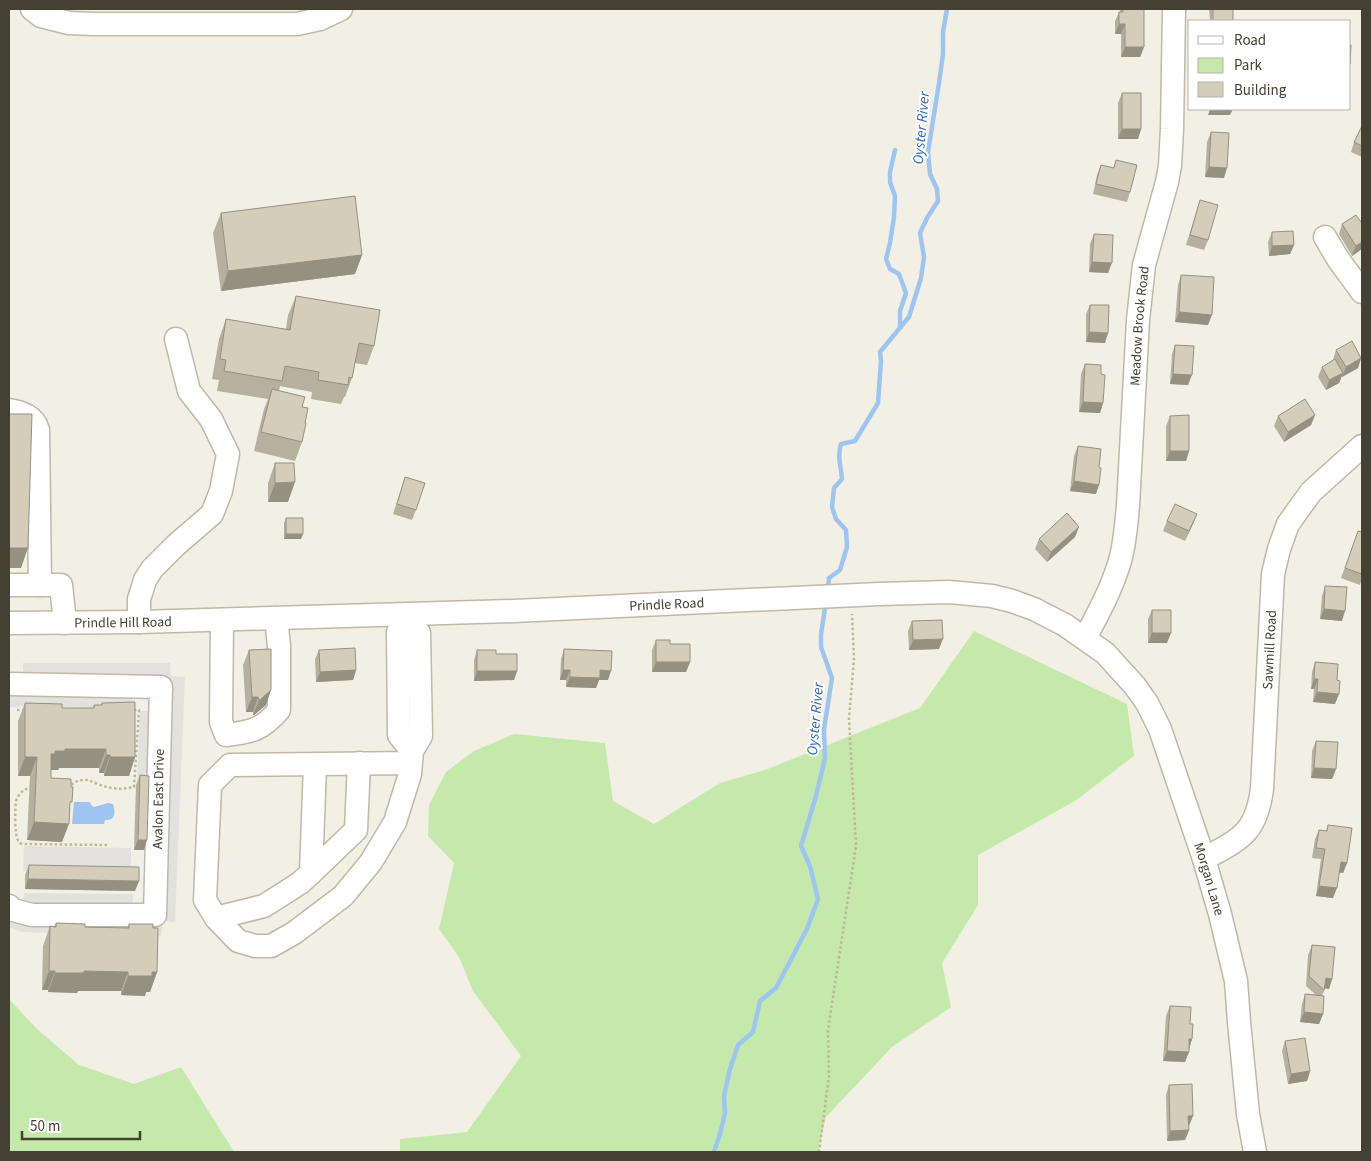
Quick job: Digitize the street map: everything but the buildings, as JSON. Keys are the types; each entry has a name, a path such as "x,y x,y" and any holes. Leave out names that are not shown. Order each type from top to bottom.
{"street":[{"path":"32,9 41,16 69,23 297,24 320,19 342,9"},
{"name":"Meadow Brook Road","path":"1085,638 1101,610 1120,563 1125,536 1138,320 1144,265 1170,166 1174,9"},
{"path":"1325,236 1338,259 1362,292"},
{"path":"138,622 139,599 145,580 152,568 212,514 222,491 228,454 211,419 189,391 176,339"},
{"path":"9,410 28,416 34,421 38,430 40,585"},
{"name":"Sawmill Road","path":"1204,859 1238,840 1248,830 1260,805 1273,574 1288,524 1312,492 1362,446"},
{"path":"9,585 61,585 65,622"},
{"name":"Prindle Road","path":"230,619 408,620 514,611 949,592 992,596 1012,601 1034,609 1066,625 1085,638"},
{"path":"230,619 221,722 226,735 251,732 270,721 279,710 279,646 276,618"},
{"name":"Prindle Hill Road","path":"10,629 65,622 230,619"},
{"path":"408,620 419,633 421,736 411,757 410,774 395,822 371,862 343,896 294,933 271,946 255,946 238,941 216,918 205,900 210,785 230,765 315,765 359,763 411,757"},
{"name":"Morgan Lane","path":"1085,638 1105,653 1147,703 1163,738 1204,859 1236,981 1248,1114 1255,1152"},
{"name":"Avalon East Drive","path":"9,684 161,687 155,915 32,915 13,910 9,906"},
{"path":"216,918 264,906 300,883 356,830 359,763"},
{"path":"311,873 315,765"}],"path":[{"path":"819,1152 829,1076 828,1030 856,846 849,720 854,658 848,596"},
{"path":"17,710 27,710"},
{"path":"66,787 83,780 90,780 112,788 124,789 134,787 139,710 129,710"},
{"path":"37,786 22,791 17,797 15,827 20,843 107,845"}],"green space":[{"path":"974,631 1127,704 1134,756 1075,801 978,855 978,905 942,963 951,1007 892,1047 826,1117 818,1152 400,1152 400,1139 467,1132 521,1056 473,991 459,957 439,929 454,863 428,836 429,805 446,772 474,751 514,734 605,743 613,801 654,824 720,783 765,770 920,708"},
{"path":"9,999 37,1029 79,1065 134,1084 181,1067 234,1152 9,1152"}],"shaded area":[{"path":"23,663 170,663 171,676 185,677 175,922 163,921 161,936 22,932 9,927 15,903 24,902 24,893 133,894 133,906 141,903 145,898 151,783 137,783 140,711 150,711 152,705 144,695 133,698 133,708 9,707 10,694 23,677"},
{"path":"24,846 131,848 131,873 23,871"}],"water":[{"path":"74,802 90,802 94,807 108,803 113,804 114,816 111,819 105,820 104,824 72,824"}],"waterway":[{"name":"Oyster River","path":"828,589 829,578 840,570 847,547 846,530 836,519 832,507 834,488 842,479 839,458 841,444 855,441 878,403 880,352 909,317 921,278 924,257 920,233 938,201 937,189 930,174 928,152 943,54 943,32 947,9"},
{"path":"895,150 890,172 890,182 895,196 894,217 886,259 890,269 899,274 906,293 900,311 900,328"},
{"name":"Oyster River","path":"714,1152 725,1113 724,1096 730,1069 738,1045 753,1032 760,1001 776,988 807,929 818,899 810,866 801,846 825,758 824,729 832,678 821,647 826,602"}]}
